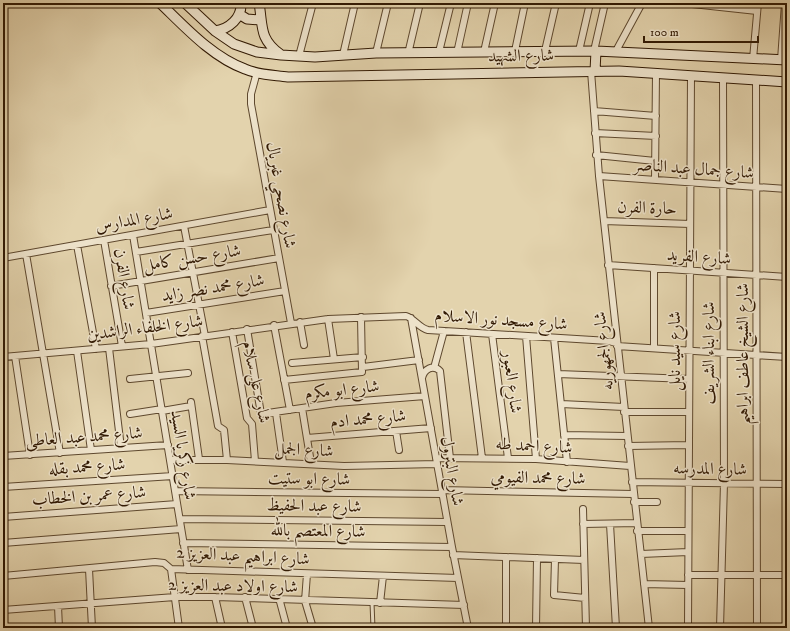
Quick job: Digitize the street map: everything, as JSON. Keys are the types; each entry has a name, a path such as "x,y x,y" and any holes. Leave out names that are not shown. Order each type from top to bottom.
{"street":[{"name":"شارع الشهيد","path":"160,3 206,46 225,59 246,70 288,77 593,71 656,72 787,82"},
{"name":"شارع الشهيد","path":"185,3 215,31 234,44 245,49 281,55 315,57 439,52 616,51 784,60"},
{"path":"215,31 230,25 239,14 241,3"},
{"path":"259,3 263,33 267,41 281,55"},
{"path":"299,56 313,3"},
{"path":"343,55 355,3"},
{"path":"376,54 388,3"},
{"path":"408,54 420,3"},
{"path":"439,52 451,3"},
{"path":"457,53 468,3"},
{"path":"484,52 496,3"},
{"path":"514,51 525,3"},
{"path":"545,51 556,3"},
{"path":"579,51 590,3"},
{"path":"593,71 595,51 605,3"},
{"path":"634,18 637,3"},
{"path":"616,51 642,3"},
{"path":"683,3 757,11"},
{"path":"753,59 758,3"},
{"path":"784,60 785,3"},
{"path":"239,14 247,19 261,20"},
{"name":"شارع الجمهوريه","path":"593,71 596,155 649,628"},
{"name":"شارع نصحي غبريال","path":"257,72 250,94 251,104 291,323"},
{"path":"655,180 656,72"},
{"name":"شارع سيد نايل","path":"688,628 691,75"},
{"name":"شارع ابناء الشريف","path":"720,628 720,575 724,483 722,272 723,77"},
{"name":"شارع الشيخ عاطف ابراهيم","path":"756,80 757,628"},
{"path":"594,111 656,116"},
{"path":"595,133 656,136"},
{"path":"596,155 656,161"},
{"name":"شارع جمال عبد الناصر","path":"599,176 787,189"},
{"name":"شارع المدارس","path":"3,258 270,210"},
{"name":"حارة الفرن","path":"604,221 690,224"},
{"path":"184,226 200,306 203,336 218,426 224,430 227,460"},
{"path":"136,252 273,230"},
{"name":"شارع زكريا السيد","path":"133,235 188,570"},
{"name":"شارع الفرن","path":"104,240 122,346"},
{"path":"77,245 96,349"},
{"path":"26,254 60,453"},
{"name":"شارع حسن كامل","path":"111,286 278,258"},
{"name":"شارع الفريد","path":"608,265 787,277"},
{"path":"654,268 654,348"},
{"name":"شارع محمد نصر زايد","path":"146,312 200,306 285,291"},
{"name":"شارع مسجد نور الاسلام","path":"291,323 328,319 406,316 411,318 425,330 608,341 617,346 787,357"},
{"path":"284,380 361,373 363,369 363,357 361,317"},
{"name":"شارع البترول","path":"411,318 453,555 468,628"},
{"path":"328,319 334,359"},
{"path":"300,322 304,345"},
{"name":"شارع الخلفاء الراشدين","path":"3,357 151,344 291,323"},
{"path":"274,325 290,410"},
{"name":"شارع ابو مكرم","path":"247,329 260,412 262,415 336,403 425,396"},
{"path":"434,368 444,331"},
{"name":"شارع على سلام","path":"232,332 247,418 252,424 255,461"},
{"path":"466,332 482,458"},
{"name":"شارع العبور","path":"492,334 508,458"},
{"path":"526,336 536,459"},
{"path":"554,338 567,462"},
{"path":"109,348 121,448"},
{"path":"77,351 91,450"},
{"path":"15,356 30,455"},
{"path":"292,363 363,357"},
{"path":"363,369 419,360"},
{"path":"422,378 427,369 434,368 440,371 450,458"},
{"path":"130,379 188,372"},
{"path":"558,374 621,378 689,379"},
{"path":"130,414 162,410 191,404 199,459"},
{"path":"561,404 689,412"},
{"path":"302,408 311,463"},
{"path":"276,413 283,462"},
{"name":"شارع محمد ادم","path":"307,438 431,428"},
{"path":"396,431 399,450"},
{"path":"564,435 627,436"},
{"name":"شارع محمد عبد العاطى","path":"3,456 168,445"},
{"path":"628,446 689,445"},
{"name":"شارع احمد طه","path":"436,461 450,458 508,458 630,466"},
{"name":"شارع الجمل","path":"170,460 199,459 311,463 344,466 436,461"},
{"name":"شارع محمد بقله","path":"3,487 173,476"},
{"name":"شارع المدرسه","path":"632,482 787,484"},
{"name":"شارع ابو ستيت","path":"175,491 442,492"},
{"name":"شارع محمد الفيومي","path":"442,492 633,494"},
{"path":"634,502 657,502"},
{"name":"شارع عمر بن الخطاب","path":"3,517 177,504"},
{"path":"583,509 586,628"},
{"name":"شارع عبد الحفيظ","path":"180,519 447,522"},
{"path":"583,524 637,523"},
{"path":"610,524 616,628"},
{"path":"3,543 181,529"},
{"path":"637,531 688,531"},
{"name":"شارع المعتصم بالله","path":"183,543 452,547"},
{"path":"640,554 688,552"},
{"path":"453,555 584,560"},
{"path":"506,557 506,628"},
{"path":"536,628 537,558"},
{"path":"555,559 554,595 585,598"},
{"name":"شارع ابراهيم عبد العزيز 2","path":"3,576 155,562 164,563 171,569 188,570 458,578"},
{"path":"88,569 92,628"},
{"path":"171,569 180,628"},
{"path":"307,574 305,601 313,628"},
{"path":"688,575 787,575"},
{"path":"380,603 383,576"},
{"path":"644,584 688,585"},
{"name":"شارع اولاد عبد العزيز 2","path":"3,610 175,597 244,597 279,598 305,601 464,605"},
{"path":"215,597 222,628"},
{"path":"244,597 253,628"},
{"path":"279,598 287,628"},
{"path":"58,606 59,628"}],"lane":[{"path":"372,603 373,628"}]}
